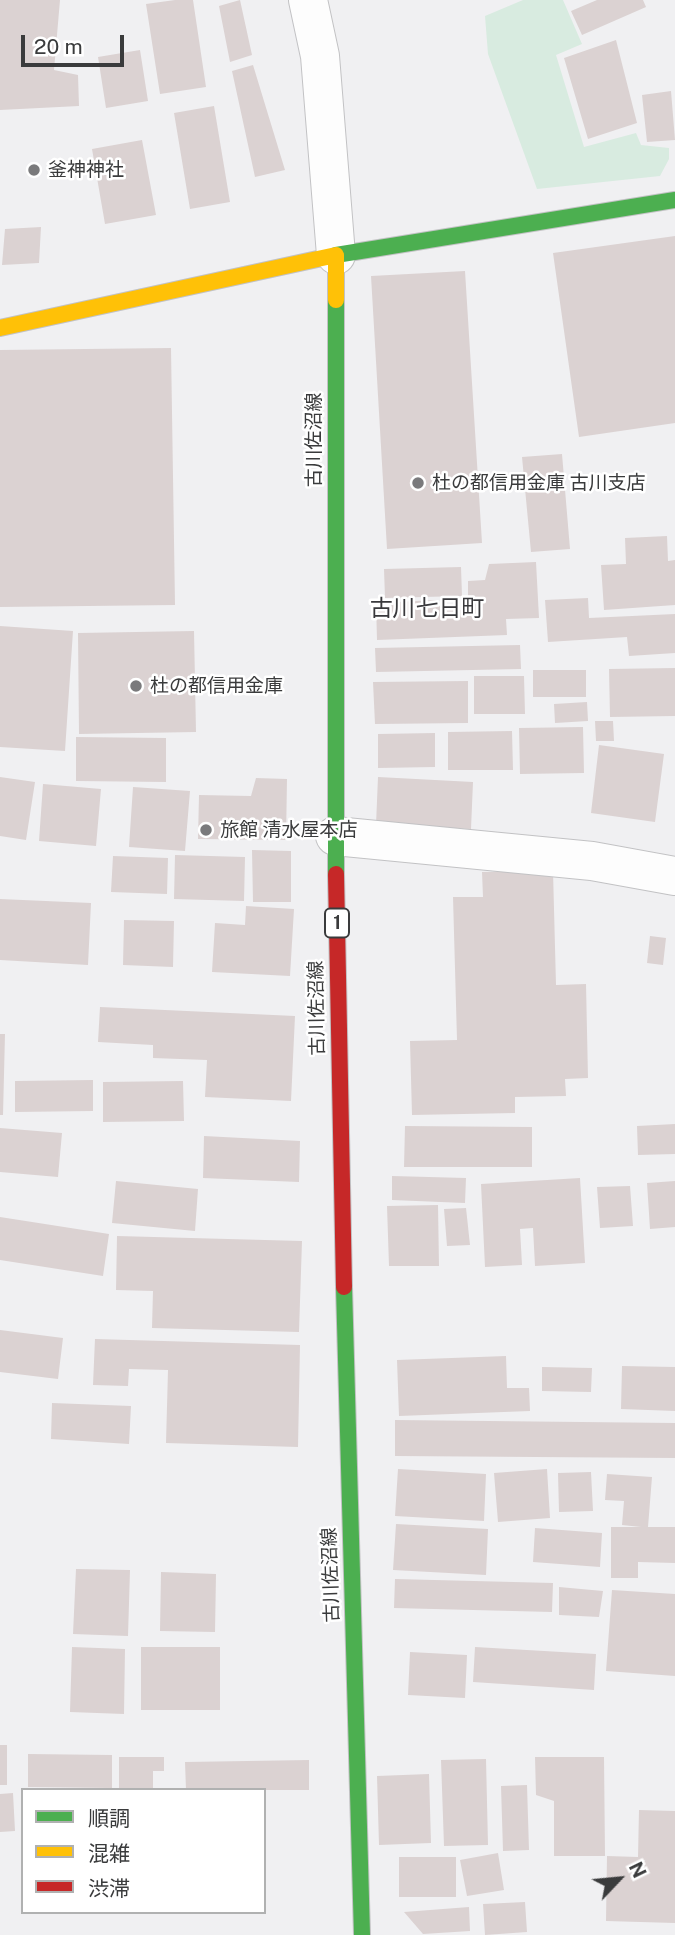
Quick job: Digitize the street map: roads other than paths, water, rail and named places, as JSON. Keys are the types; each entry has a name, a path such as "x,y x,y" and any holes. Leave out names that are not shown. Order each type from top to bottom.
{"main road":[{"path":"0,328 336,255 675,200"},
{"name":"古川佐沼線","path":"336,255 335,836 345,1346 362,1935"}],"street":[{"path":"309,0 320,56 336,255"},
{"path":"335,836 592,861 675,876"}],"place":[{"name":"釜神神社","path":"34,170"},
{"name":"杜の都信用金庫 古川支店","path":"418,483"},
{"name":"杜の都信用金庫","path":"136,686"},
{"name":"旅館 清水屋本店","path":"206,830"}],"district":[{"name":"古川七日町","path":"427,609"}]}
